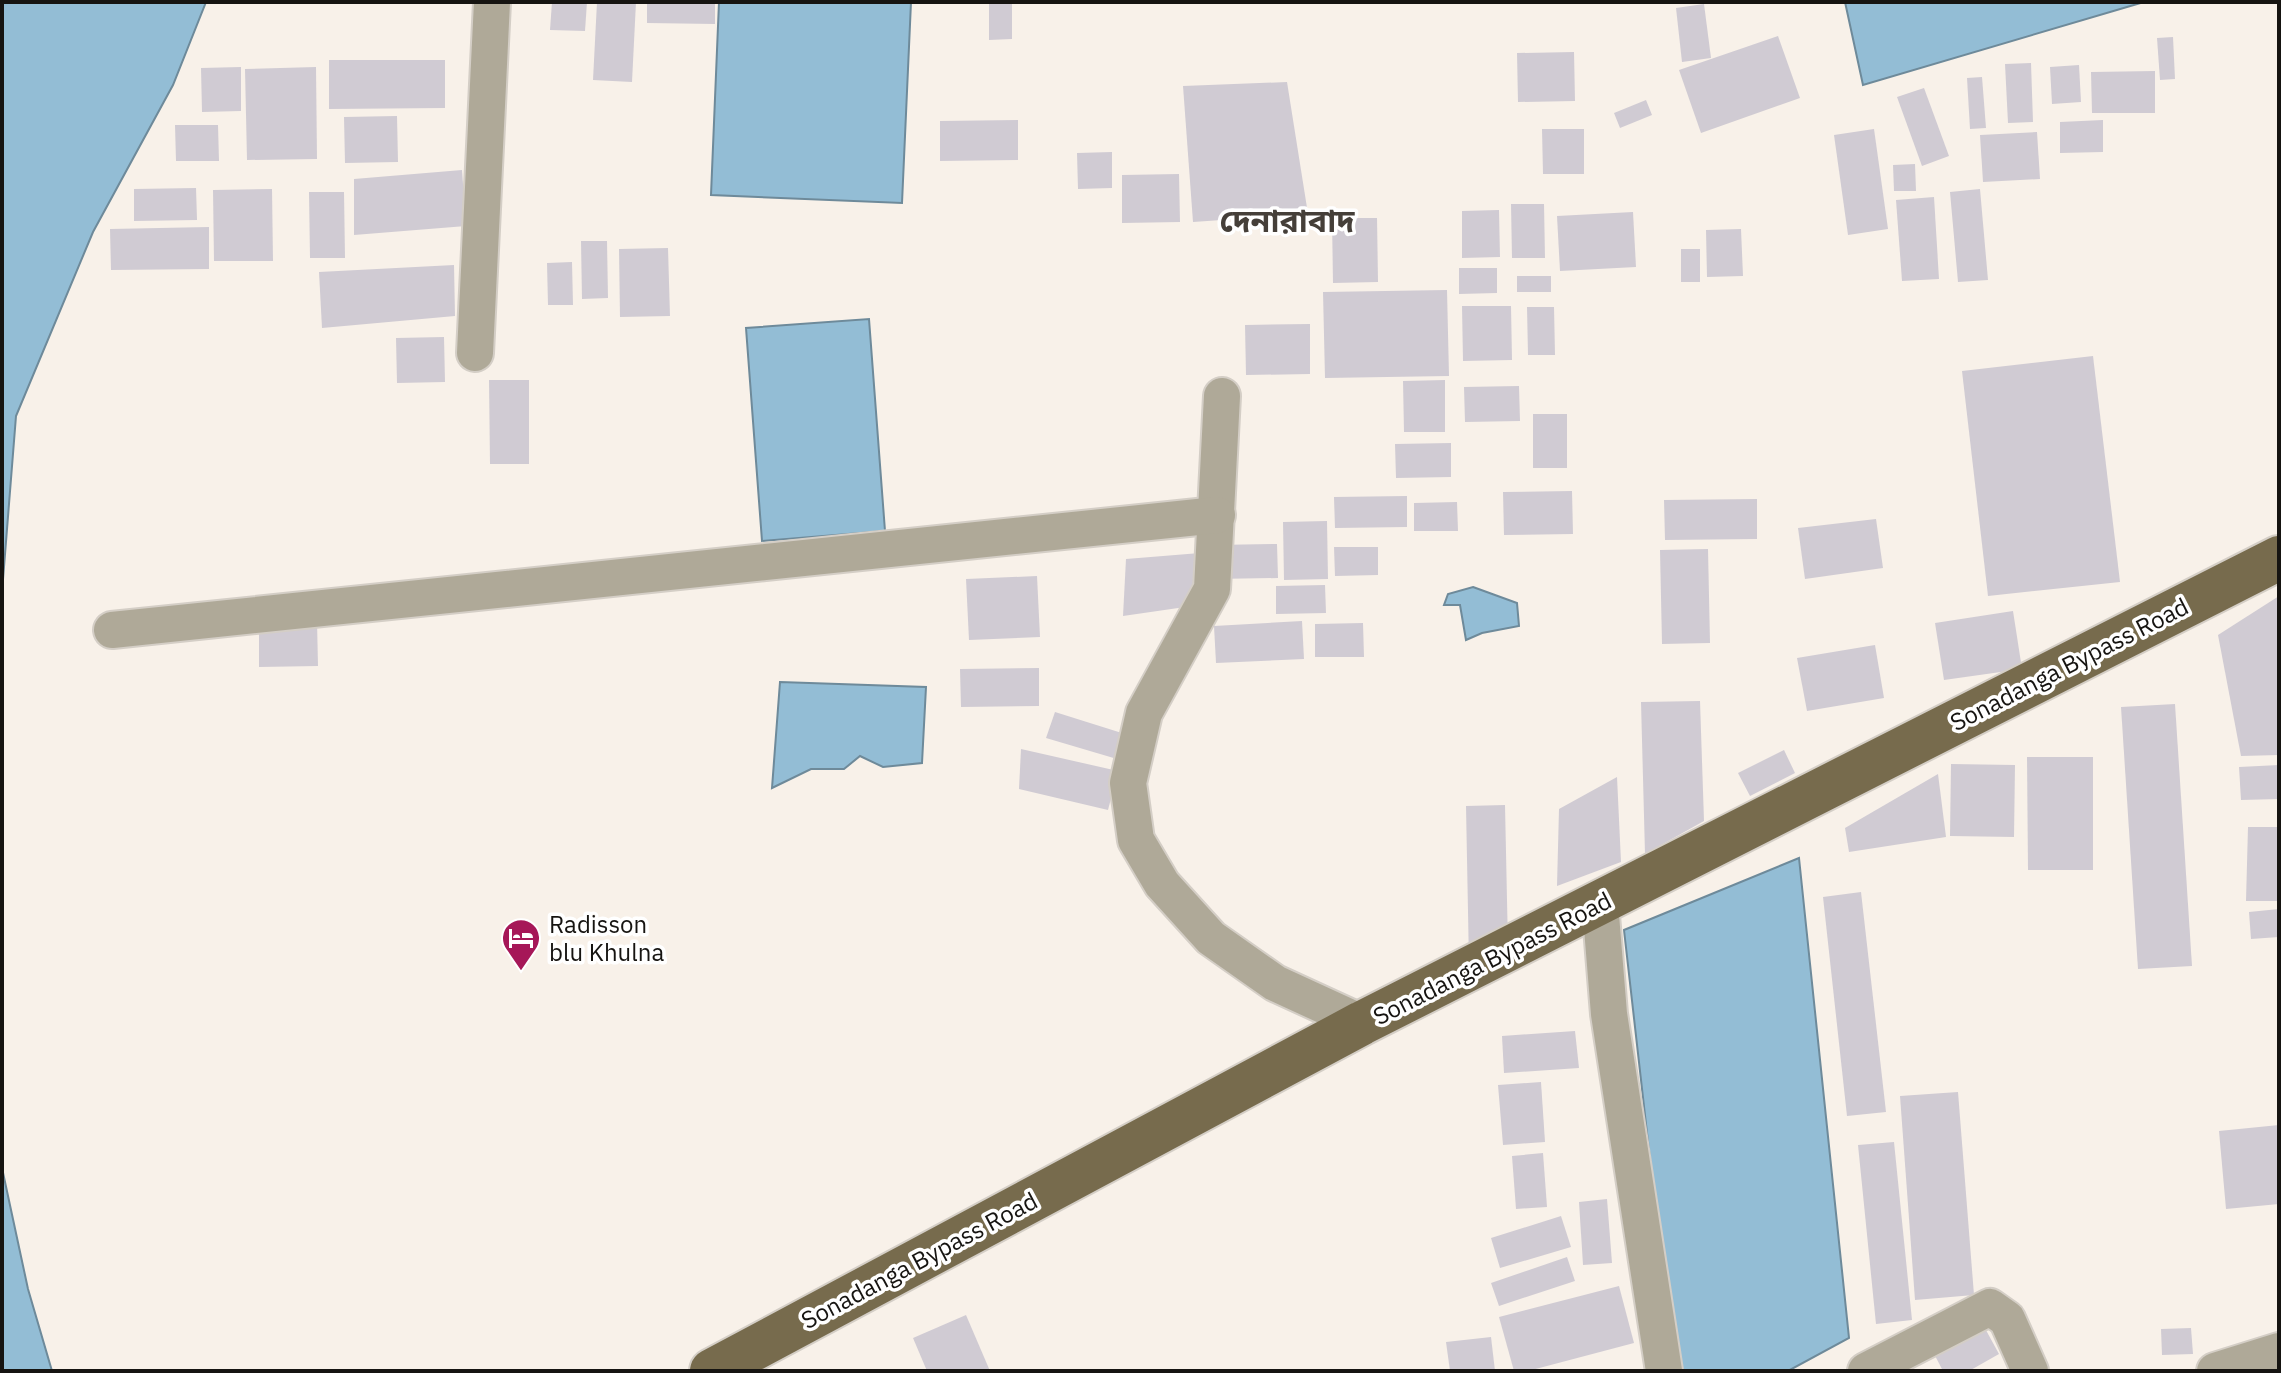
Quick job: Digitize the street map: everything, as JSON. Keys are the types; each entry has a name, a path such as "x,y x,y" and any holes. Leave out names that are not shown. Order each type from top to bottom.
{"main road":[{"name":"Sonadanga Bypass Road","path":"712,1371 1362,1023 2271,566"}],"street":[{"path":"475,353 492,2"},
{"path":"1222,396 1212,589 1144,713 1128,783 1136,840 1162,884 1211,938 1275,983 1362,1023"},
{"path":"112,630 1217,515"},
{"path":"1600,903 1609,1014 1664,1371"},
{"path":"1866,1371 1990,1307 2007,1319 2030,1371"},
{"path":"2215,1371 2279,1351"}],"water":[{"path":"2,2 206,2 173,85 93,232 16,416 2,592"},
{"path":"719,2 911,2 902,203 711,195"},
{"path":"1845,2 2144,2 1863,85"},
{"path":"869,319 885,531 762,541 746,328"},
{"path":"1473,587 1517,603 1519,626 1482,633 1466,640 1460,605 1444,605 1448,594"},
{"path":"780,682 926,687 922,763 883,767 860,756 844,769 811,769 772,788"},
{"path":"1799,858 1849,1338 1788,1371 1674,1371 1624,930"},
{"path":"2,1168 28,1289 52,1371 2,1371"}],"building":[{"path":"552,2 587,2 585,31 550,30"},
{"path":"597,2 636,2 632,82 593,80"},
{"path":"647,2 715,2 715,24 647,23"},
{"path":"989,2 1012,2 1012,39 989,40"},
{"path":"1704,4 1711,58 1682,62 1676,8"},
{"path":"1778,36 1800,98 1701,133 1679,70"},
{"path":"2173,37 2175,79 2160,80 2157,38"},
{"path":"1574,52 1575,101 1518,102 1517,53"},
{"path":"329,60 445,60 445,108 329,109"},
{"path":"2031,63 2033,122 2008,123 2005,64"},
{"path":"2079,65 2081,102 2052,104 2050,67"},
{"path":"241,67 241,111 202,112 201,68"},
{"path":"316,67 317,159 247,160 245,69"},
{"path":"2155,71 2155,113 2092,113 2091,72"},
{"path":"1982,77 1986,128 1970,129 1967,78"},
{"path":"1287,82 1308,214 1193,222 1183,86"},
{"path":"1924,88 1949,156 1922,166 1897,97"},
{"path":"1646,100 1652,115 1620,128 1614,113"},
{"path":"397,116 398,162 345,163 344,117"},
{"path":"1018,120 1018,160 940,161 940,121"},
{"path":"2103,120 2103,152 2060,153 2060,122"},
{"path":"175,125 218,125 219,161 176,161"},
{"path":"1542,129 1584,129 1584,174 1543,174"},
{"path":"1874,129 1888,229 1848,235 1834,135"},
{"path":"2037,132 2040,179 1983,182 1980,135"},
{"path":"1112,152 1112,188 1078,189 1077,153"},
{"path":"1915,164 1916,191 1894,191 1893,165"},
{"path":"462,170 466,226 354,235 354,179"},
{"path":"1179,174 1180,222 1122,223 1122,175"},
{"path":"196,188 197,220 134,221 134,189"},
{"path":"272,189 273,261 214,261 213,190"},
{"path":"1980,189 1988,280 1958,282 1950,192"},
{"path":"309,192 344,192 345,258 310,258"},
{"path":"1934,197 1939,279 1902,281 1896,200"},
{"path":"1511,204 1544,204 1545,258 1512,258"},
{"path":"1499,210 1500,257 1462,258 1462,211"},
{"path":"1633,212 1636,267 1560,271 1557,216"},
{"path":"1332,218 1377,218 1378,282 1333,283"},
{"path":"209,227 209,269 111,270 110,229"},
{"path":"1741,229 1743,276 1707,277 1706,230"},
{"path":"581,241 607,241 608,298 582,299"},
{"path":"668,248 670,316 620,317 619,249"},
{"path":"1681,249 1700,249 1700,282 1681,282"},
{"path":"572,262 573,305 548,305 547,263"},
{"path":"454,265 455,316 322,328 319,272"},
{"path":"1459,268 1497,268 1497,293 1459,294"},
{"path":"1517,276 1551,276 1551,292 1517,292"},
{"path":"1447,290 1449,376 1325,378 1323,292"},
{"path":"1462,306 1511,306 1512,360 1463,361"},
{"path":"1527,307 1554,307 1555,355 1528,355"},
{"path":"1310,324 1310,374 1246,375 1245,325"},
{"path":"444,337 445,382 397,383 396,338"},
{"path":"2093,356 2120,582 1988,596 1962,371"},
{"path":"489,380 529,380 529,464 490,464"},
{"path":"1445,380 1445,432 1404,432 1403,381"},
{"path":"1519,386 1520,421 1465,422 1464,387"},
{"path":"1533,414 1567,414 1567,468 1533,468"},
{"path":"1451,443 1451,477 1396,478 1395,444"},
{"path":"1572,491 1573,534 1504,535 1503,492"},
{"path":"1407,496 1407,527 1335,528 1334,497"},
{"path":"1757,499 1757,539 1665,540 1664,500"},
{"path":"1457,502 1458,531 1414,531 1414,503"},
{"path":"1876,519 1883,568 1805,579 1798,528"},
{"path":"1327,521 1328,579 1284,580 1283,522"},
{"path":"1277,544 1278,578 1215,579 1214,545"},
{"path":"1334,547 1378,547 1378,575 1335,576"},
{"path":"1708,549 1710,643 1662,644 1660,550"},
{"path":"1200,553 1192,606 1123,616 1126,559"},
{"path":"1037,576 1040,637 969,640 966,579"},
{"path":"1325,585 1326,613 1276,614 1276,586"},
{"path":"2279,596 2279,755 2241,756 2218,635"},
{"path":"2013,611 2022,669 1944,680 1935,623"},
{"path":"317,621 318,666 259,667 259,622"},
{"path":"1302,621 1304,659 1216,663 1214,626"},
{"path":"1363,623 1364,657 1315,657 1315,624"},
{"path":"1875,645 1884,698 1807,711 1797,658"},
{"path":"1039,668 1039,706 961,707 960,669"},
{"path":"1700,701 1704,821 1645,854 1641,702"},
{"path":"2175,704 2192,966 2138,969 2121,707"},
{"path":"1055,712 1125,734 1117,759 1046,738"},
{"path":"1021,749 1118,771 1108,810 1019,789"},
{"path":"1784,750 1795,773 1750,796 1738,773"},
{"path":"2027,757 2093,757 2093,870 2028,870"},
{"path":"1951,764 2015,765 2014,837 1950,836"},
{"path":"2279,765 2279,799 2241,800 2239,767"},
{"path":"1938,774 1946,837 1849,852 1845,828"},
{"path":"1617,777 1621,862 1557,886 1559,809"},
{"path":"1505,805 1508,947 1469,964 1466,806"},
{"path":"2248,827 2279,827 2279,901 2246,901"},
{"path":"1861,892 1886,1112 1847,1116 1823,897"},
{"path":"2279,909 2279,937 2251,939 2249,912"},
{"path":"1575,1031 1579,1068 1504,1073 1502,1036"},
{"path":"1541,1082 1545,1142 1503,1145 1498,1085"},
{"path":"1958,1092 1974,1295 1915,1300 1900,1096"},
{"path":"2279,1125 2279,1204 2226,1209 2219,1131"},
{"path":"1894,1142 1912,1320 1876,1324 1858,1145"},
{"path":"1543,1153 1547,1207 1516,1209 1512,1156"},
{"path":"1607,1199 1612,1263 1583,1265 1579,1202"},
{"path":"1561,1216 1571,1247 1500,1268 1491,1238"},
{"path":"1567,1257 1575,1281 1499,1306 1491,1283"},
{"path":"1619,1286 1634,1343 1528,1371 1514,1371 1499,1317"},
{"path":"966,1315 990,1371 927,1371 913,1338"},
{"path":"1981,1321 1999,1354 1969,1371 1943,1371 1931,1348"},
{"path":"2191,1328 2193,1354 2162,1355 2161,1329"},
{"path":"1491,1337 1495,1371 1450,1371 1446,1342"}],"place":[{"name":"Radisson blu Khulna","path":"521,972"}],"district":[{"name":"দেনারাবাদ","path":"1287,220"}]}
